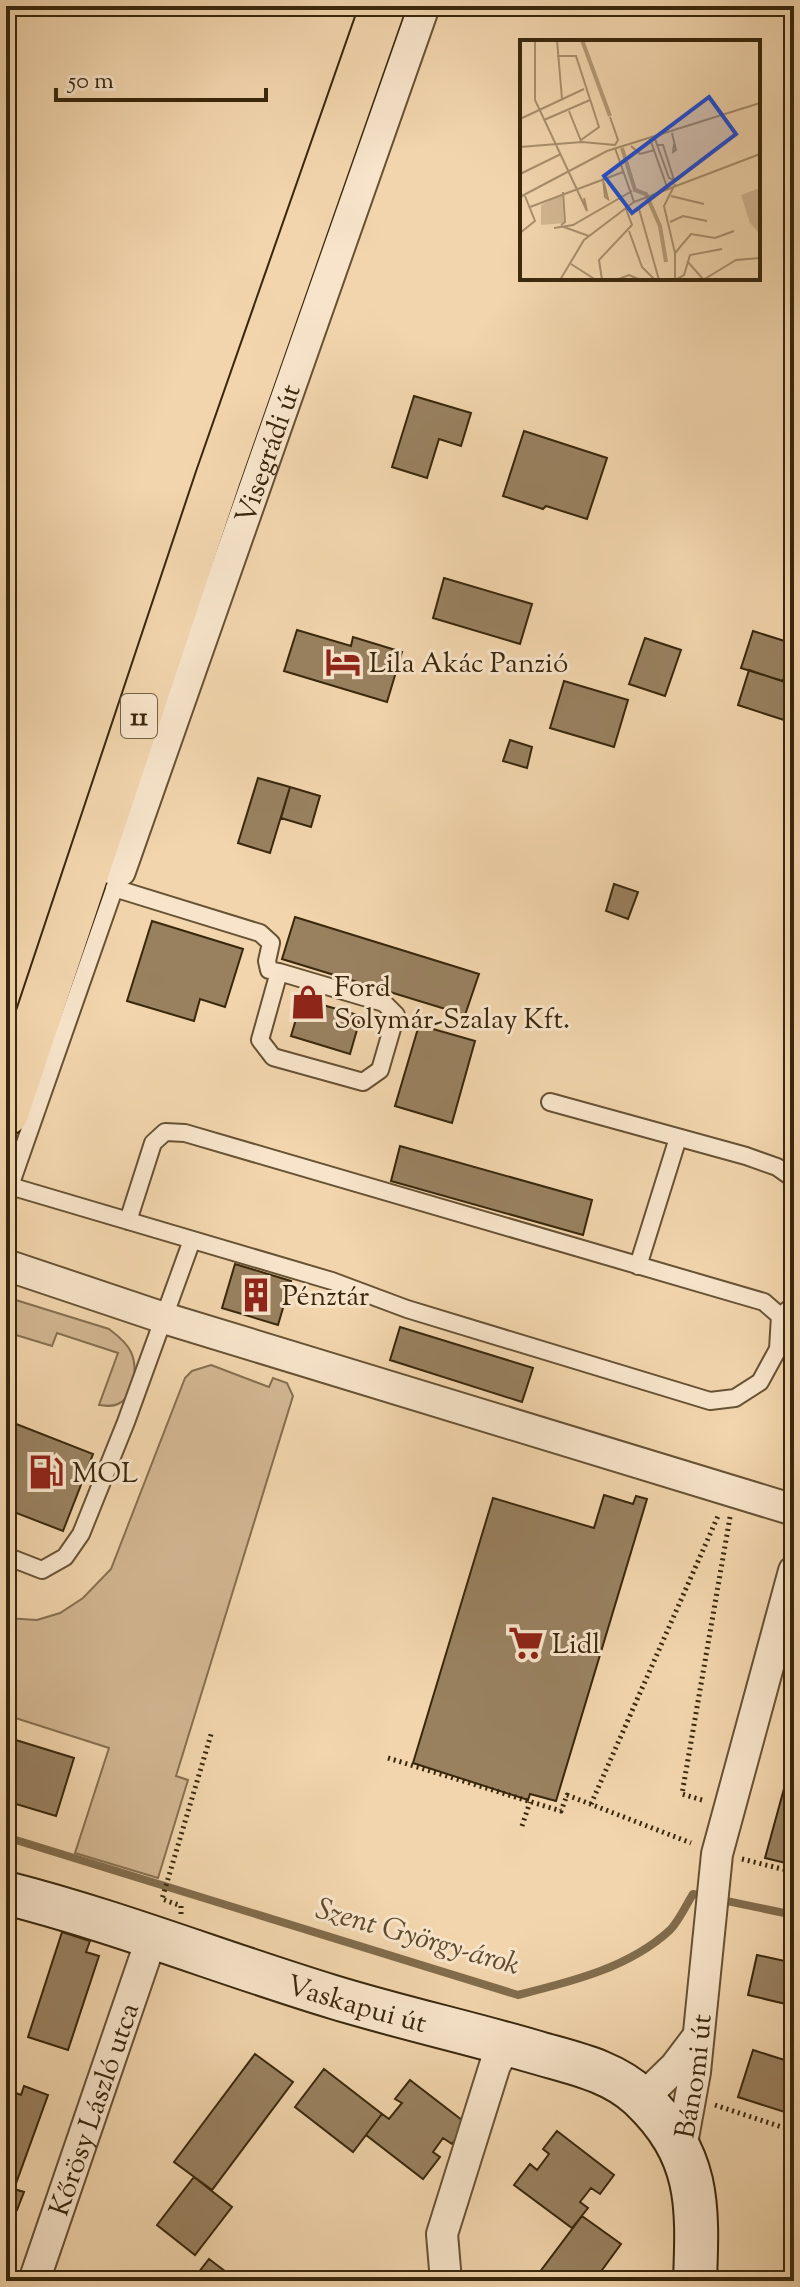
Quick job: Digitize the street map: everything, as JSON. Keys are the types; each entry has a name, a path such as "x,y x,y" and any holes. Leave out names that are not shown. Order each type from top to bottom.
{"main road":[{"name":"Visegrádi út","path":"6,1113 108,874 223,463 383,6"},
{"name":"Vaskapui út","path":"6,1893 57,1906 157,1918 332,1997 605,2073 642,2099 681,2149"},
{"name":"Bánomi út","path":"681,2149 697,2213 695,2281"}],"street":[{"name":"Visegrádi út","path":"108,874 424,6"},
{"path":"6,1265 164,1318 794,1510"},
{"path":"716,1865 728,1808 794,1571"},
{"name":"Bánomi út","path":"681,2149 691,2097 716,1865"},
{"name":"Kőrösy László utca","path":"34,2281 157,1918"},
{"path":"642,2099 675,2067 698,2036"},
{"path":"446,2281 442,2234 495,2065 507,2044"}],"lane":[{"path":"108,874 260,933 271,943 267,961 269,970 279,972 384,1003 396,1015 380,1070 363,1082 273,1057 260,1040 279,972"},
{"name":"Visegrádi út","path":"8,1185 108,874"},
{"path":"550,1102 777,1167 794,1179"},
{"path":"128,1221 153,1143 165,1132 185,1133 764,1302 780,1316"},
{"path":"638,1266 678,1138"},
{"path":"8,1185 332,1281 407,1309 710,1401 735,1398 760,1382 778,1349 780,1316 794,1305"},
{"path":"6,1556 42,1570 65,1557 81,1534 192,1240"}],"path":[{"path":"591,1804 720,1511 730,1515 682,1794 728,1808"},
{"path":"157,1918 212,1731"},
{"path":"388,1758 561,1811 567,1795 716,1865 794,1872"},
{"path":"522,1826 530,1802"},
{"path":"691,2097 794,2131"}],"shaded area":[{"path":"6,1297 109,1329 129,1349 133,1358 134,1381 124,1400 113,1406 99,1405 118,1353 57,1333 52,1346 6,1332"},
{"path":"211,1365 269,1387 273,1378 287,1383 293,1396 176,1776 188,1780 158,1878 75,1853 109,1748 6,1715 6,1618 37,1620 60,1613 83,1598 111,1569 185,1378 192,1371"}],"building":[{"path":"414,396 471,413 461,446 439,439 427,478 392,467"},
{"path":"524,431 607,458 587,519 503,496"},
{"path":"444,578 532,604 520,644 433,618"},
{"name":"Lila Akác Panzió","path":"297,630 351,646 353,637 402,652 387,702 284,671"},
{"path":"753,631 794,644 783,681 741,668"},
{"path":"645,638 681,650 665,696 629,684"},
{"path":"749,670 794,685 794,698 787,721 738,705"},
{"path":"564,681 628,700 614,747 550,728"},
{"path":"510,740 532,747 527,768 503,761"},
{"path":"258,778 290,787 270,853 238,843"},
{"path":"290,787 320,796 311,827 281,818"},
{"path":"614,884 638,892 628,919 606,911"},
{"path":"295,917 479,974 465,1015 282,959"},
{"path":"152,921 243,949 225,1007 200,999 194,1021 127,1001"},
{"path":"302,999 361,1016 350,1054 291,1036"},
{"path":"419,1025 475,1041 452,1123 395,1106"},
{"path":"400,1146 592,1200 583,1235 391,1181"},
{"name":"Pénztár","path":"235,1264 291,1281 278,1325 222,1308"},
{"path":"400,1327 533,1368 522,1402 390,1360"},
{"name":"MOL","path":"6,1420 93,1454 63,1531 6,1509 11,1492 6,1491"},
{"name":"Lidl","path":"604,1495 633,1504 636,1496 647,1499 556,1801 530,1794 528,1800 413,1763 493,1498 594,1528"},
{"path":"6,1737 74,1758 56,1816 6,1801"},
{"path":"788,1774 794,1774 794,1865 765,1858"},
{"path":"62,1932 90,1941 86,1952 99,1956 68,2050 28,2037"},
{"path":"757,1955 794,1963 794,2006 748,1995"},
{"path":"753,2050 794,2063 794,2106 791,2114 738,2097"},
{"path":"255,2054 293,2082 212,2190 174,2162"},
{"path":"324,2069 382,2114 353,2152 295,2107"},
{"path":"410,2080 467,2124 452,2144 443,2138 433,2152 440,2157 423,2179 366,2135 382,2114 389,2119 402,2103 395,2099"},
{"path":"24,2086 48,2095 14,2189 24,2192 17,2210 6,2206 6,2124 9,2125 15,2108 6,2105 6,2089 21,2095"},
{"path":"557,2131 614,2175 600,2194 591,2188 580,2202 588,2208 572,2228 514,2185 530,2164 537,2170 549,2154 543,2149"},
{"path":"194,2177 232,2207 195,2255 157,2225"},
{"path":"582,2216 621,2244 594,2281 533,2281"},
{"path":"209,2259 238,2281 192,2281"}],"waterway":[{"name":"Szent György-árok","path":"6,1837 518,1995 598,1972 636,1954 670,1930 693,1894 794,1915"}],"place":[{"name":"Lila Akác Panzió","path":"343,662"},
{"name":"Ford Solymár-Szalay Kft.","path":"308,1002"},
{"name":"Pénztár","path":"256,1295"},
{"name":"MOL","path":"46,1472"},
{"name":"Lidl","path":"526,1643"}]}
